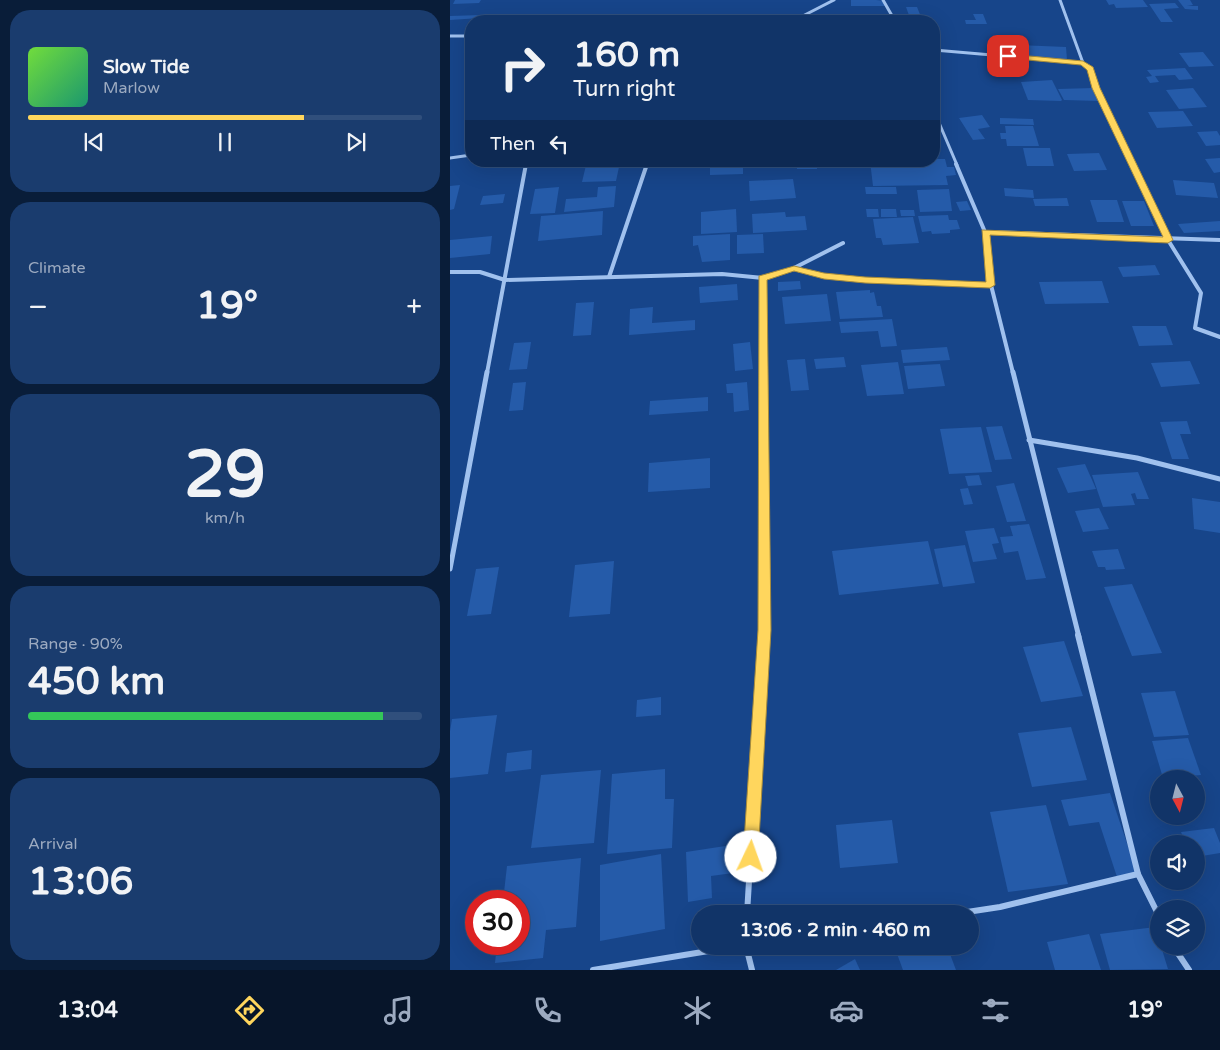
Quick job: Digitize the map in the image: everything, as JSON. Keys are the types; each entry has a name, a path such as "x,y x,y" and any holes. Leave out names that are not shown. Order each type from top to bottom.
{"street":[{"path":"805,15 834,0"},
{"path":"882,0 891,15"},
{"path":"1060,0 1083,64"},
{"path":"450,36 465,36"},
{"path":"940,51 1083,64 1091,69 1096,88 1168,240 1201,293 1196,328 1220,337"},
{"path":"940,125 985,232 990,285 1138,874 1151,900"},
{"path":"450,158 465,157"},
{"path":"450,569 505,280 524,167"},
{"path":"609,277 646,167"},
{"path":"985,232 1168,240 1220,240"},
{"path":"450,272 480,272 505,280 722,274 763,278 794,268 843,243"},
{"path":"794,268 824,276 865,280 990,285"},
{"path":"748,905 764,630 763,278"},
{"path":"1029,440 1137,458 1220,479"},
{"path":"979,910 1000,907 1138,874"},
{"path":"593,970 691,954"},
{"path":"748,955 752,970"},
{"path":"1179,955 1189,970"}],"building":[{"path":"455,0 481,0 479,3 453,4"},
{"path":"851,0 885,1 885,6 851,6"},
{"path":"1106,0 1143,0 1148,7 1116,8 1114,4 1109,5"},
{"path":"1178,0 1190,0 1193,5 1187,6 1198,6 1198,10 1185,9"},
{"path":"1175,3 1179,8 1164,9 1173,22 1161,22 1149,4"},
{"path":"906,7 917,7 920,15 909,15"},
{"path":"973,14 983,14 987,24 966,24 965,20 976,20"},
{"path":"450,16 465,16 465,19 450,20"},
{"path":"1018,45 1066,47 1067,60 1018,58"},
{"path":"1203,52 1214,66 1189,67 1179,53"},
{"path":"1185,68 1193,79 1179,80 1175,75 1155,76 1159,82 1150,83 1146,77 1152,76 1147,70"},
{"path":"1052,80 1061,101 1028,100 1021,82"},
{"path":"1093,88 1100,101 1064,100 1058,89"},
{"path":"1193,88 1207,107 1179,109 1166,90"},
{"path":"1183,111 1193,126 1157,128 1148,112"},
{"path":"982,115 990,127 978,129 985,139 973,140 959,118"},
{"path":"1000,118 1033,119 1034,125 1000,124"},
{"path":"1005,126 1033,126 1039,146 1007,146 1006,139 1001,139 1000,133 1006,133"},
{"path":"1217,131 1220,136 1220,145 1206,146 1197,132"},
{"path":"1023,148 1050,148 1054,166 1027,166"},
{"path":"1099,153 1107,170 1074,171 1067,154"},
{"path":"1220,158 1220,172 1214,173 1205,159"},
{"path":"940,159 945,159 947,167 954,167 956,175 946,176 948,185 873,186 871,167 940,167"},
{"path":"586,167 619,167 616,181 582,182"},
{"path":"710,167 743,167 743,174 710,175"},
{"path":"797,167 817,167 817,169 797,169"},
{"path":"793,179 796,198 750,201 749,181"},
{"path":"1173,180 1214,183 1218,198 1176,195"},
{"path":"460,185 454,209 450,210 450,186"},
{"path":"616,186 614,207 564,212 566,199 597,197 598,187"},
{"path":"559,187 555,213 530,214 535,189"},
{"path":"865,187 896,187 897,194 866,194"},
{"path":"1004,188 1033,190 1034,198 1005,196"},
{"path":"949,189 952,211 920,212 917,190"},
{"path":"505,194 503,203 480,205 483,196"},
{"path":"1067,198 1069,206 1035,206 1033,199"},
{"path":"1090,200 1117,200 1124,222 1097,222"},
{"path":"967,201 971,210 960,211 956,202"},
{"path":"1122,201 1144,201 1154,226 1131,226"},
{"path":"736,209 737,232 701,234 701,212"},
{"path":"866,209 878,209 879,217 867,217"},
{"path":"881,209 896,209 897,217 881,217"},
{"path":"900,210 914,210 915,216 901,216"},
{"path":"603,211 602,235 538,241 541,216"},
{"path":"785,212 786,217 805,216 807,230 753,233 752,214"},
{"path":"948,215 949,220 957,220 960,229 950,230 950,233 932,234 931,231 922,232 918,216"},
{"path":"913,217 919,243 883,245 881,238 876,238 873,219"},
{"path":"1220,221 1220,231 1184,233 1178,224"},
{"path":"730,234 730,260 702,262 698,245 693,246 693,236"},
{"path":"763,234 764,253 737,254 737,235"},
{"path":"492,236 490,254 450,258 450,240"},
{"path":"1155,265 1160,275 1123,277 1118,267"},
{"path":"800,281 801,289 778,291 778,282"},
{"path":"1102,281 1109,303 1045,304 1039,282"},
{"path":"737,284 738,300 700,303 699,287"},
{"path":"870,290 870,293 874,292 877,306 881,306 883,317 840,319 836,292"},
{"path":"827,294 831,321 785,324 782,297"},
{"path":"594,302 591,335 573,336 576,303"},
{"path":"653,307 652,323 695,320 695,330 629,335 630,309"},
{"path":"892,319 897,346 881,347 878,331 841,333 839,322"},
{"path":"1132,326 1166,326 1173,345 1139,346"},
{"path":"531,342 527,369 509,370 514,343"},
{"path":"750,342 753,369 735,371 733,344"},
{"path":"947,347 950,360 903,363 901,350"},
{"path":"844,357 846,367 816,369 814,359"},
{"path":"805,359 809,390 791,391 787,360"},
{"path":"1190,361 1200,384 1161,387 1151,363"},
{"path":"898,362 904,394 867,396 861,365"},
{"path":"940,364 945,386 908,389 904,366"},
{"path":"526,382 523,410 509,411 513,383"},
{"path":"747,382 749,410 734,412 733,393 727,393 726,384"},
{"path":"708,397 708,411 649,415 650,401"},
{"path":"1187,421 1191,434 1180,434 1189,459 1172,459 1160,422"},
{"path":"1002,426 1012,459 995,460 986,427"},
{"path":"981,427 992,472 949,474 940,429"},
{"path":"710,458 710,488 648,492 649,463"},
{"path":"1085,464 1096,489 1068,493 1057,468"},
{"path":"1138,472 1149,499 1137,499 1135,493 1131,494 1135,505 1103,507 1092,475"},
{"path":"979,475 982,485 968,486 965,476"},
{"path":"1014,483 1026,521 1007,522 996,486"},
{"path":"968,488 973,504 964,505 960,489"},
{"path":"1192,498 1220,502 1220,533 1194,529"},
{"path":"1099,508 1109,529 1083,532 1075,511"},
{"path":"1029,524 1046,578 1026,580 1018,551 1004,553 1000,537 1013,536 1010,526"},
{"path":"994,528 999,543 992,544 997,559 973,562 965,531"},
{"path":"928,541 939,584 839,595 832,551"},
{"path":"965,545 975,583 943,587 934,549"},
{"path":"1118,549 1125,569 1106,570 1105,567 1098,567 1092,551"},
{"path":"614,561 610,614 569,617 575,565"},
{"path":"499,567 491,614 467,616 476,569"},
{"path":"1132,584 1162,653 1132,656 1104,587"},
{"path":"1064,641 1083,696 1041,702 1023,647"},
{"path":"1175,691 1189,735 1154,737 1141,693"},
{"path":"661,697 661,715 636,717 637,700"},
{"path":"497,715 488,774 450,778 450,731 452,719"},
{"path":"1071,727 1087,780 1032,787 1018,733"},
{"path":"1188,738 1199,770 1161,770 1152,741"},
{"path":"532,750 531,769 505,772 507,753"},
{"path":"665,769 665,799 674,799 672,848 607,854 612,774"},
{"path":"601,770 594,843 531,848 541,775"},
{"path":"1110,793 1137,873 1117,877 1099,822 1069,826 1061,800"},
{"path":"1046,805 1068,884 1008,892 990,812"},
{"path":"892,820 898,863 840,868 836,825"},
{"path":"1214,828 1220,843 1220,853 1205,856 1205,835 1182,835 1181,832"},
{"path":"745,843 748,871 711,876 712,898 688,902 686,852"},
{"path":"661,854 665,929 600,941 600,865"},
{"path":"581,858 576,927 546,930 543,958 495,963 496,955 530,955 530,890 504,890 507,866"},
{"path":"1150,928 1150,955 1164,955 1168,969 1110,970 1100,934"},
{"path":"1089,934 1101,970 1055,970 1047,942"},
{"path":"897,955 950,955 956,970 903,970"},
{"path":"855,959 860,970 836,970"}],"route":[{"path":"751,857 764,630 763,278 794,268 824,276 865,280 990,285 985,232 1168,240 1096,88 1091,69 1083,64 1008,56"}]}
